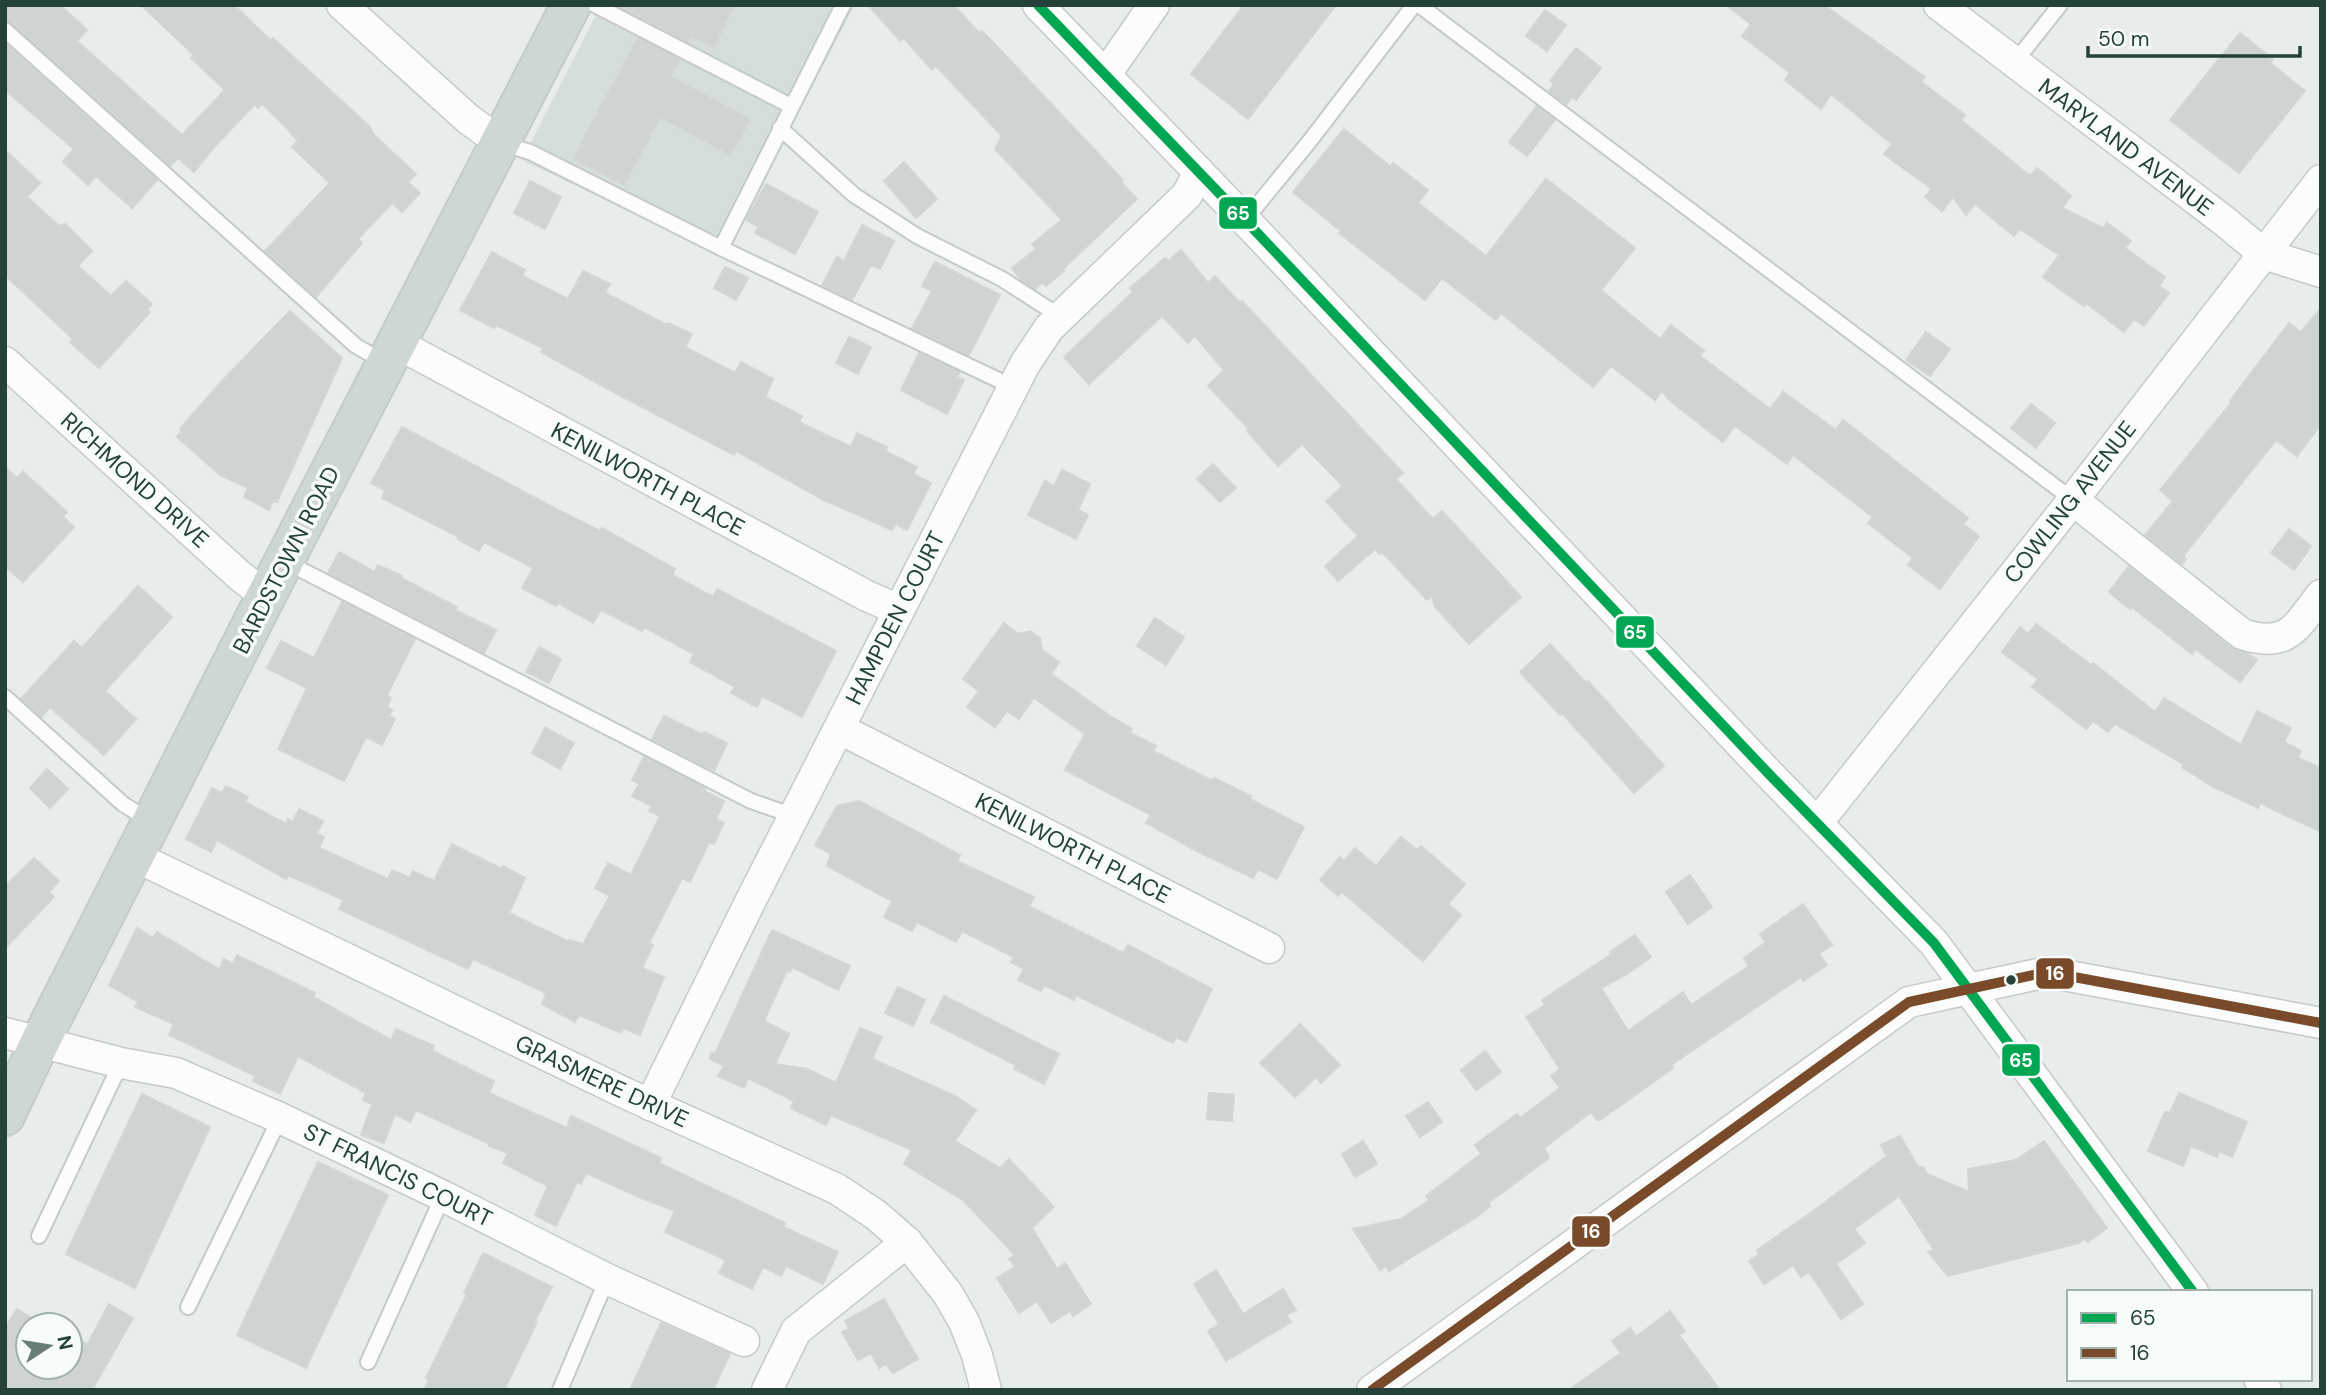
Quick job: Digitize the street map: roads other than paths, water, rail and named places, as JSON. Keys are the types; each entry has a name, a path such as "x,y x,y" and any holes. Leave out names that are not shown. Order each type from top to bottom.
{"main road":[{"name":"BARDSTOWN ROAD","path":"5,1116 22,1037 136,857 266,596 571,5"}],"street":[{"path":"342,5 468,119 501,143"},
{"path":"1038,5 1768,773 1934,943 2192,1290"},
{"path":"1106,74 1154,5"},
{"name":"MARYLAND AVENUE","path":"1939,5 2264,254 2321,272"},
{"name":"HAMPDEN COURT","path":"650,1105 1013,387 1049,328 1187,195 1199,172"},
{"name":"COWLING AVENUE","path":"1818,822 2073,500 2321,180"},
{"name":"KENILWORTH PLACE","path":"392,354 899,610"},
{"name":"RICHMOND DRIVE","path":"5,362 240,576 266,596"},
{"path":"2073,500 2242,634 2258,639 2280,638 2292,631 2321,595"},
{"name":"KENILWORTH PLACE","path":"840,729 1269,948"},
{"name":"GRASMERE DRIVE","path":"136,857 650,1105 837,1189 876,1215 907,1242 948,1294 964,1322 977,1355 986,1390"},
{"path":"1372,1390 1909,1002 2048,972 2321,1023"},
{"name":"ST FRANCIS COURT","path":"22,1037 121,1063 176,1073 280,1118 607,1279 744,1341"},
{"path":"767,1390 796,1331 907,1242"}],"lane":[{"path":"595,5 791,106"},
{"path":"722,248 843,5"},
{"path":"1245,220 1416,5 2073,500"},
{"path":"2014,63 2060,5"},
{"path":"5,30 356,346 392,354"},
{"path":"780,128 854,195 917,236 1002,279 1060,317"},
{"path":"501,143 530,152 722,248 1013,387"},
{"path":"285,561 751,801 794,816"},
{"path":"5,697 123,804 152,822"},
{"path":"39,1236 121,1063"},
{"path":"188,1307 280,1118"},
{"path":"368,1362 443,1196"},
{"path":"560,1390 607,1279"}]}
